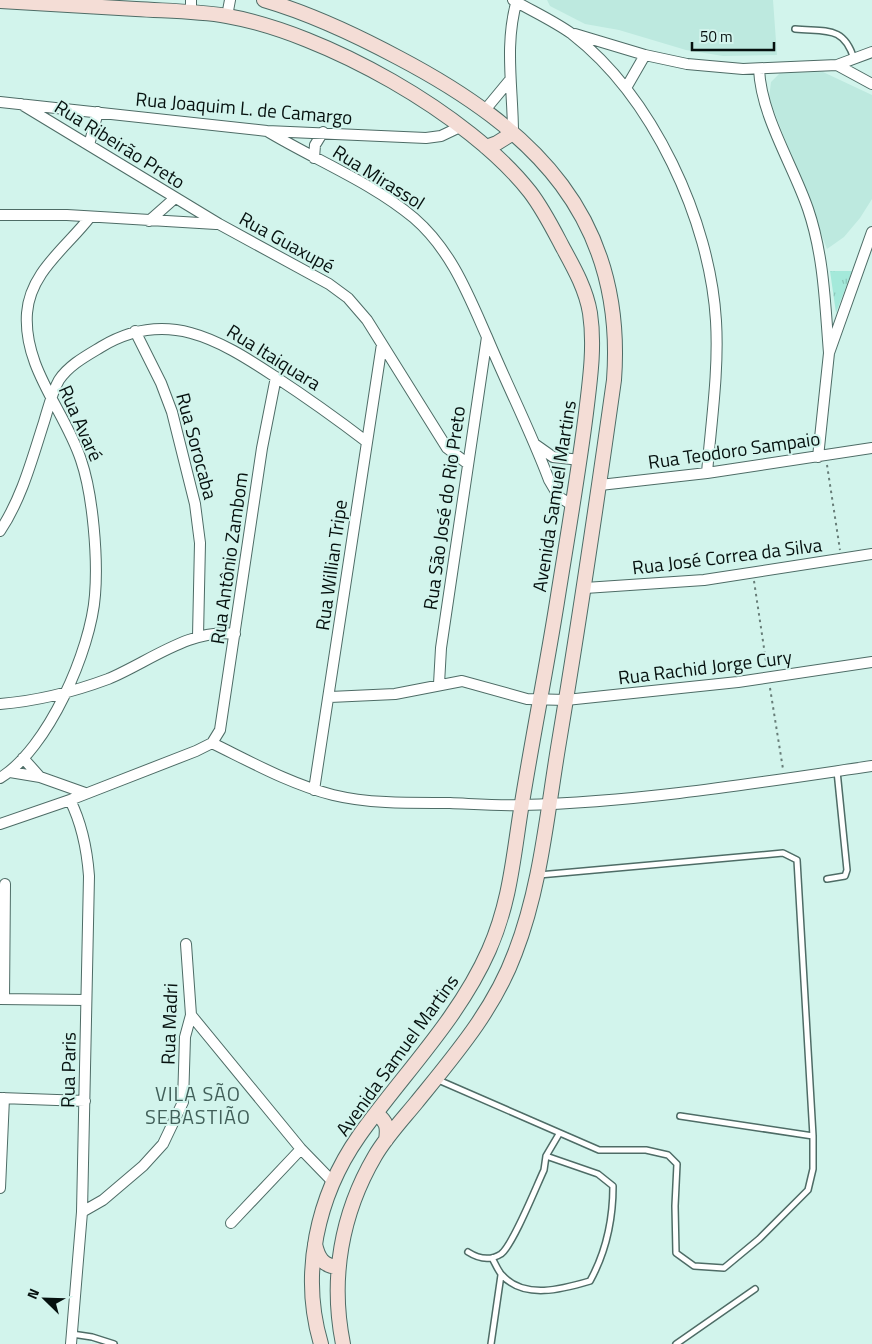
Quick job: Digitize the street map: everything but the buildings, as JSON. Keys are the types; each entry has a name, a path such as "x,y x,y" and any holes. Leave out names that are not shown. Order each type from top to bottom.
{"main road":[{"path":"264,0 294,9 372,43 446,84 485,110 550,168 572,198 598,254 610,290 616,346 603,463 585,588 538,876 525,924 502,982 486,1012 386,1140 366,1172 341,1240 338,1267 337,1315 343,1344"},
{"name":"Avenida Samuel Martins","path":"0,1 191,6 258,24 314,43 391,82 462,126 486,147 519,179 546,215 579,278 586,296 592,326 592,344 590,378 580,460 522,805 510,889 490,948 460,1004 357,1140 334,1183 315,1243 311,1268 311,1300 321,1344"},
{"path":"462,126 485,110"},
{"path":"486,147 513,133"},
{"path":"580,460 603,463"},
{"path":"572,506 597,503"},
{"path":"376,1114 386,1121 388,1129 386,1140"},
{"path":"315,1243 321,1261 329,1266 338,1267"}],"street":[{"path":"227,16 230,0"},
{"path":"513,133 510,81 512,23 515,1 571,34 626,88 669,154 698,229 709,269 714,297 716,346 707,473"},
{"path":"571,34 645,55 711,67 759,69 837,65 872,52"},
{"path":"626,88 645,55"},
{"path":"837,65 872,84"},
{"path":"759,69 763,98 797,179 817,242 823,272 829,353 822,456"},
{"path":"485,110 510,81"},
{"name":"Rua Ribeirão Preto","path":"0,102 21,104 218,224"},
{"name":"Rua Joaquim L. de Camargo","path":"21,104 267,131 426,138 441,136 462,126"},
{"path":"89,145 98,112"},
{"name":"Rua Mirassol","path":"267,131 399,206 429,232 454,265 536,444 554,490 563,501 572,506"},
{"path":"314,158 315,145 323,132"},
{"path":"149,221 175,198"},
{"name":"Rua Guaxupé","path":"0,215 90,217 218,224 330,284 348,298 367,320 447,448 468,464"},
{"name":"Rua Avaré","path":"0,778 10,772 44,732 66,692 82,651 95,597 96,571 88,490 82,461 70,432 32,360 27,334 27,312 40,276 90,217"},
{"path":"829,353 872,232"},
{"name":"Rua Itaiquara","path":"0,531 21,490 60,379 77,361 107,344 135,332 151,328 199,334 238,352 367,442"},
{"name":"Rua Sorocaba","path":"135,332 161,383 172,412 195,504 200,543 198,636"},
{"name":"Rua São José do Rio Preto","path":"438,684 441,648 487,337"},
{"name":"Rua Willian Tripe","path":"314,790 330,697 382,344"},
{"name":"Rua Antônio Zambom","path":"212,742 220,730 224,714 262,448 276,377"},
{"path":"536,444 553,457 580,460"},
{"name":"Rua Teodoro Sampaio","path":"600,485 707,473 872,448"},
{"name":"Rua José Correa da Silva","path":"585,588 704,580 753,574 872,554"},
{"path":"0,704 35,701 107,679 198,636 219,632 235,634"},
{"name":"Rua Rachid Jorge Cury","path":"330,697 395,694 438,684 470,682 514,696 541,700 566,700 768,678 872,662"},
{"path":"0,824 70,800 187,755 212,742 287,780 314,790 336,796 400,802 522,805 549,803 713,789 872,766"},
{"path":"23,758 40,777"},
{"path":"10,772 40,777 85,793"},
{"name":"Rua Paris","path":"70,800 76,812 87,849 82,1212 71,1339"},
{"path":"5,884 2,999 86,1000"},
{"name":"Rua Madri","path":"82,1212 122,1187 163,1144 183,1102 185,1037 191,1015 186,944"},
{"path":"191,1015 301,1148 334,1183"},
{"path":"0,1188 2,1098 85,1101"},
{"path":"231,1223 301,1148"}],"lane":[{"path":"795,29 839,34 845,39 854,60"},
{"path":"827,879 845,876 847,870 837,771"},
{"path":"435,1079 599,1150 646,1150 668,1156 677,1164 676,1253 694,1266 724,1268 759,1239 808,1190 813,1169 813,1136 797,860 783,853 538,876"},
{"path":"680,1116 813,1136"},
{"path":"468,1252 476,1257 492,1258 507,1249 544,1170 546,1156 559,1134"},
{"path":"492,1258 501,1275 519,1288 556,1291 590,1281 602,1260 613,1204 613,1186 598,1174 546,1156"},
{"path":"491,1344 501,1275"},
{"path":"676,1344 755,1289"},
{"path":"71,1339 97,1338 114,1344"}],"path":[{"path":"822,456 842,559"},
{"path":"753,574 785,779"}],"shaded area":[{"path":"547,0 773,0 777,55 723,56 686,50 619,30 585,24 550,6"},
{"path":"823,72 872,95 872,199 860,218 844,237 827,249 769,98 771,82 780,73"}],"green space":[{"path":"830,271 852,271 836,313"}],"district":[{"name":"VILA SÃO SEBASTIÃO","path":"198,1106"}]}
